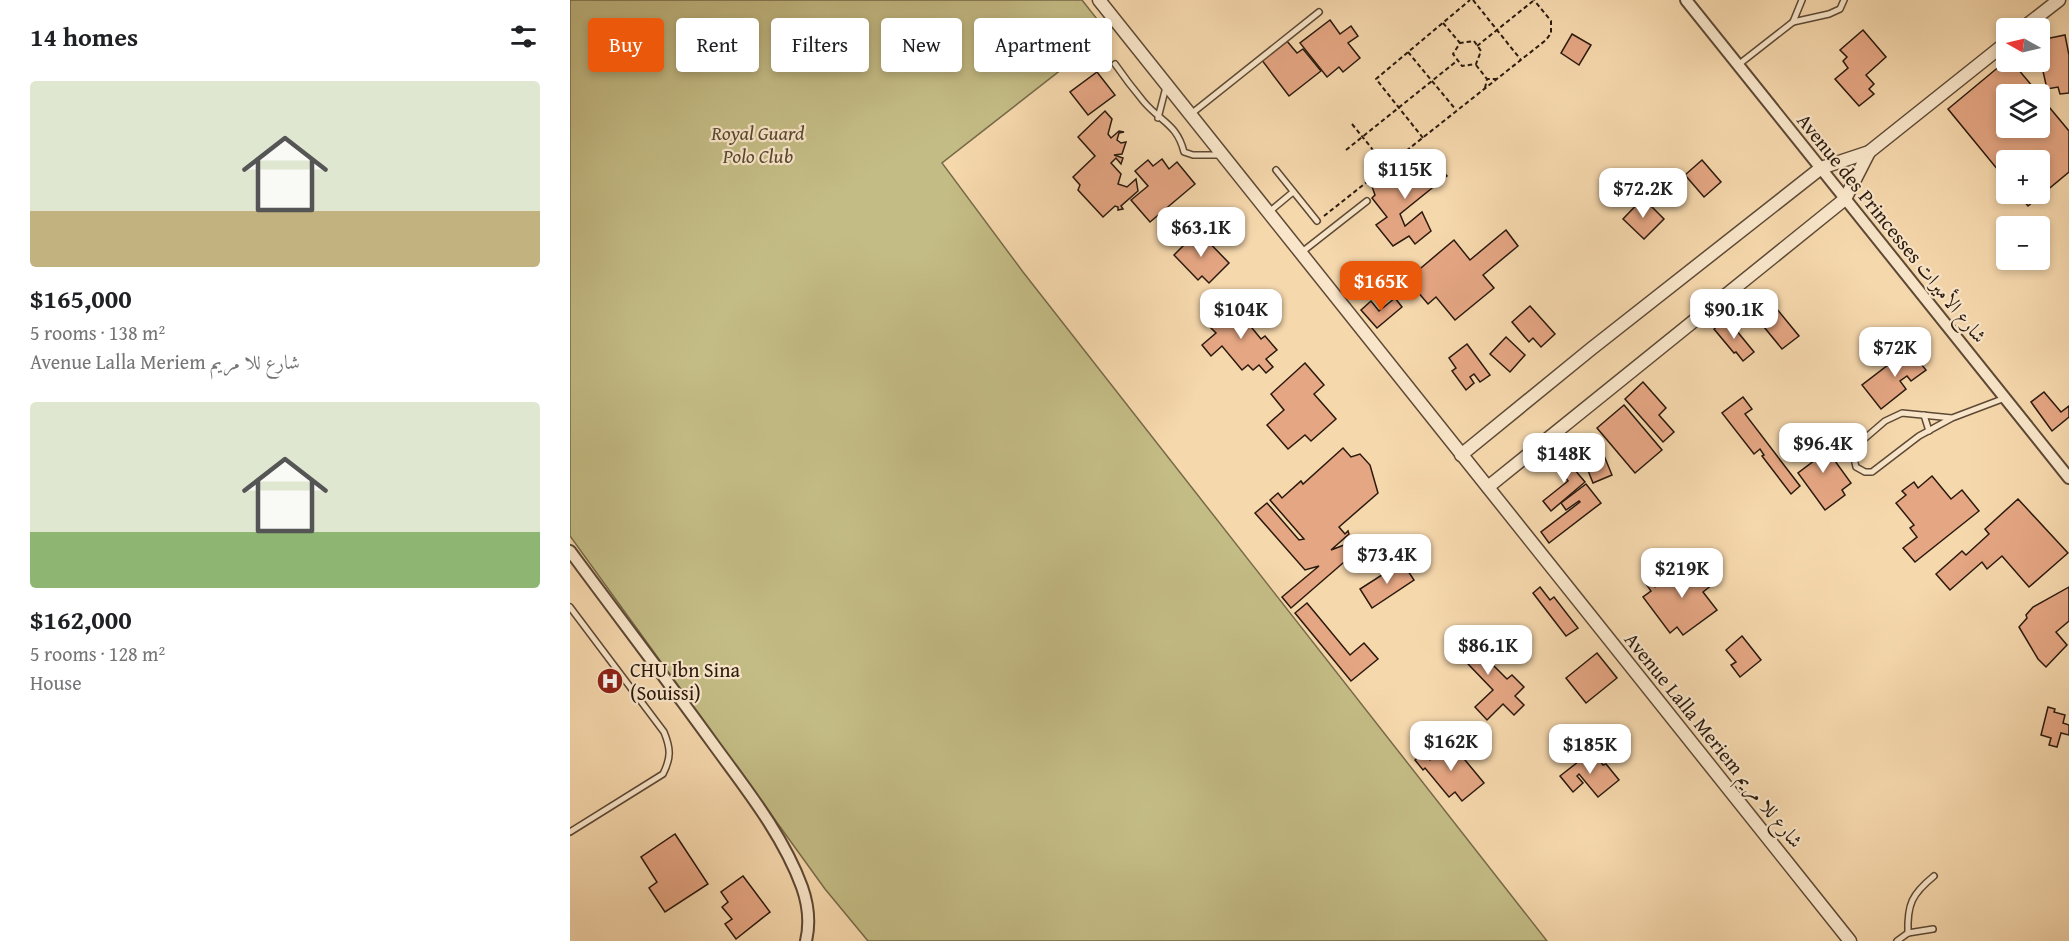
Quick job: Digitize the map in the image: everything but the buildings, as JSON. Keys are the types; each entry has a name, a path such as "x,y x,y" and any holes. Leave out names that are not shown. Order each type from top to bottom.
{"street":[{"name":"Avenue Lalla Meriem شارع للا مريم","path":"1099,0 1850,941"},
{"name":"Avenue des Princesses شارع الأميرات","path":"1686,0 2069,478"},
{"path":"2036,18 2059,0"},
{"path":"1461,455 1591,349 1821,168 1869,152 1996,51"},
{"path":"1488,487 1845,198 1869,152"},
{"path":"570,551 674,689 769,824 791,862 802,889 808,923 806,941"}],"lane":[{"path":"1793,22 1802,0"},
{"path":"1738,65 1793,22 1829,14 1840,9 1844,0"},
{"path":"1191,114 1319,12"},
{"path":"1115,64 1158,118 1173,127 1180,137 1184,152 1192,155 1222,155"},
{"path":"1158,118 1166,84"},
{"path":"1276,170 1317,221"},
{"path":"1268,213 1293,192"},
{"path":"1300,254 1367,201"},
{"path":"1952,418 1902,413 1885,421 1856,446 1853,454 1856,466 1865,472 1872,472 1919,436 1952,418 2005,398"},
{"path":"1923,415 1929,431"},
{"path":"570,607 664,732 670,746 669,761 663,774 570,831"},
{"path":"1908,933 1907,914 1913,896 1934,876"},
{"path":"1897,941 1908,933 1933,929"}],"path":[{"path":"1423,138 1376,79 1443,23 1472,0 1521,60"},
{"path":"1317,221 1546,40 1553,28 1551,21 1534,0 1477,46"},
{"path":"1443,23 1460,43"},
{"path":"1473,41 1481,51 1476,64 1462,66 1453,54 1460,43 1473,41"},
{"path":"1408,52 1456,111"},
{"path":"1346,150 1458,60"},
{"path":"1476,64 1487,79 1485,88"},
{"path":"1487,79 1497,79"},
{"path":"1352,124 1386,166"}],"green space":[{"name":"Royal Guard Polo Club","path":"570,0 1082,0 1096,18 974,18 974,72 1058,72 942,163 1023,272 1547,941 868,941 825,889 570,536"}],"place":[{"name":"CHU Ibn Sina (Souissi)","path":"610,681"}]}
